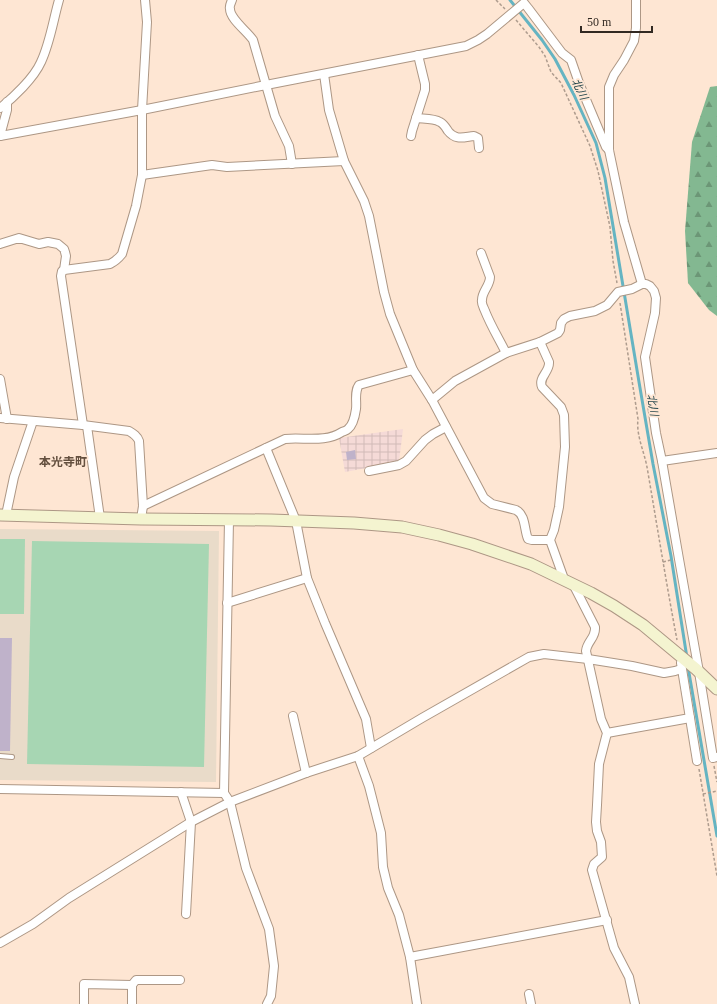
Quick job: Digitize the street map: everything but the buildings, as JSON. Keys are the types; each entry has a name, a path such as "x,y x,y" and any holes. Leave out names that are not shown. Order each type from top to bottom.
{"street":[{"path":"0,108 32,77 40,64 46,49 59,0"},
{"path":"64,270 110,264 115,262 122,254 136,206 142,175 142,110 147,22 145,0"},
{"path":"232,0 229,8 234,19 253,40 275,116 289,146 292,164"},
{"path":"636,0 636,28 634,41 614,75 609,87 609,150 624,222 642,284"},
{"path":"7,102 7,110 0,136 142,110 266,84 466,46 487,34 524,3 562,53 571,60 579,83 609,150"},
{"path":"411,136 425,90 418,55"},
{"path":"324,74 329,110 344,161 364,200 369,216 390,314 413,370 432,400 484,498 492,504 519,511 523,518 528,539 550,540"},
{"path":"416,118 440,122 453,137 474,136 478,138 479,148"},
{"path":"142,175 212,165 227,167 344,161"},
{"path":"0,244 19,238 39,244 48,242 58,244 64,249 66,256 64,270 62,271 61,276 100,518"},
{"path":"482,253 490,277 489,285 482,296 482,303 491,326 506,353"},
{"path":"432,400 455,381 506,353 540,342 558,333 561,323 564,319 570,316 596,311 607,305 620,292 632,289 642,284 650,286 654,291 656,298 655,313 645,357 656,433 698,671 715,757"},
{"path":"540,342 550,365 541,379 541,384 542,387 561,407 564,415 565,447 559,507 554,530 550,540 569,582 595,627 596,631 594,636 586,649 601,719 607,733 599,764 596,822 597,831 601,842 602,857 594,864 592,870 614,948 629,977 635,1004"},
{"path":"143,506 285,440 293,438 322,439 337,435 348,429 353,421 356,409 356,392 358,387 413,370"},
{"path":"0,379 3,418 85,425 134,433 140,441 143,506 141,519"},
{"path":"33,421 3,515 354,523 396,527 440,535 531,564 614,606 644,625 682,661 698,671 717,689"},
{"path":"369,471 399,465 406,461 425,440 446,427"},
{"path":"266,448 296,521 307,578 366,719 371,748"},
{"path":"662,461 717,454"},
{"path":"229,520 224,793 230,802 246,868 269,929 274,966 271,996 267,1004"},
{"path":"227,603 307,578"},
{"path":"0,943 34,924 69,898 191,822 230,802 306,773 358,756 529,657 544,654 588,659 664,672 675,671 682,661"},
{"path":"682,661 697,761"},
{"path":"293,716 306,773"},
{"path":"607,733 690,718"},
{"path":"358,756 369,786 381,833 383,867 388,888 399,915 410,957 417,1004"},
{"path":"0,789 224,793"},
{"path":"181,792 191,822 186,914"},
{"path":"410,957 606,920"},
{"path":"132,1004 132,985 136,980 180,980"},
{"path":"84,1004 84,984 132,985"},
{"path":"529,994 531,1004"}],"lane":[{"path":"0,756 12,757"}],"path":[{"path":"496,0 512,14 545,56 551,72 561,84 590,146 598,171 610,226 613,261 620,292 638,419 637,427 647,464 663,562 682,661"},
{"path":"715,757 717,782"},
{"path":"697,761 704,794 717,876"},
{"path":"704,794 716,791"}],"shaded area":[{"path":"403,429 399,462 345,472 339,438"},
{"path":"0,529 219,531 216,782 0,780"}],"green space":[{"path":"717,86 717,316 709,310 688,283 685,231 692,142 710,87"},
{"path":"0,539 25,539 24,614 0,614"},
{"path":"32,541 209,544 204,767 27,764"}],"waterway":[{"name":"北川","path":"510,0 555,59 574,95 596,143 605,178 653,464 671,556 687,658"},
{"name":"北川","path":"688,667 717,836"}],"district":[{"name":"本光寺町","path":"63,462"}]}
